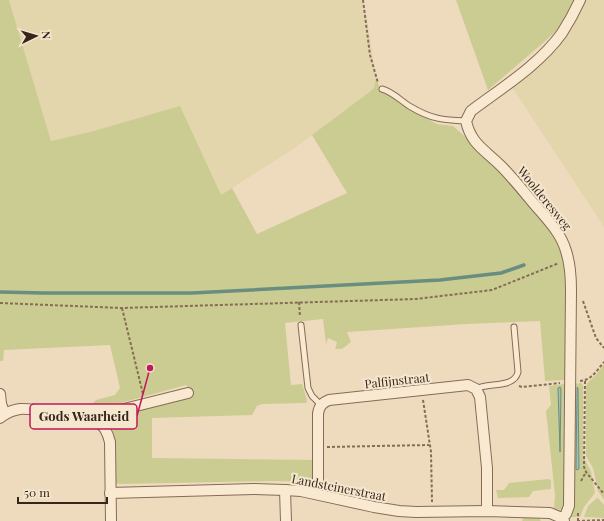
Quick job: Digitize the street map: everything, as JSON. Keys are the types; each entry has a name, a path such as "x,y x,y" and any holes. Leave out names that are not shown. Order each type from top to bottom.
{"street":[{"path":"466,121 471,111 528,69 547,50 562,33 580,0"},
{"name":"Woolderesweg","path":"466,121 472,138 514,179 556,230 566,250 571,273 569,506 566,514 566,520"},
{"name":"Palfijnstraat","path":"321,404 329,400 468,385 476,389"},
{"path":"476,389 480,397 485,436 487,511"},
{"path":"101,425 111,415 120,410 188,393"},
{"path":"0,394 2,416 13,410 27,409 92,419 101,425 108,435 110,442 110,521"},
{"path":"316,494 318,481 318,414 321,404"},
{"name":"Landsteinerstraat","path":"110,493 254,489 286,490 316,494 374,507 398,516 432,512 487,511 550,513 566,520"},
{"path":"286,490 286,521"}],"lane":[{"path":"382,89 387,90 412,107 433,118 466,121"},
{"path":"301,325 308,388 312,396 321,404"},
{"path":"511,382 517,377 518,372 514,327"},
{"name":"Palfijnstraat","path":"476,389 481,386 511,382"}],"path":[{"path":"363,0 374,70 378,85 382,89"},
{"path":"0,303 122,308 416,299 492,290 568,260"},
{"path":"571,290 579,294 596,338 604,348"},
{"path":"299,302 301,325"},
{"path":"122,308 146,403"},
{"path":"511,382 522,387 585,381 591,377 604,362"},
{"path":"585,381 584,467 604,494"},
{"path":"422,390 431,452 432,512"},
{"path":"318,447 429,446"},
{"path":"566,520 604,520"}],"shaded area":[{"path":"9,0 362,0 366,12 376,78 374,87 292,150 221,195 94,131 51,141"},
{"path":"585,0 604,0 604,227 512,87 576,18"},
{"path":"560,387 561,389 560,452 558,388"},
{"path":"577,387 579,469 577,470 576,469"}],"green space":[{"path":"0,0 9,0 51,141 94,131 180,106 221,195 232,188 257,234 347,193 312,135 372,90 376,78 380,88 402,105 437,124 453,126 495,163 555,233 567,267 565,380 545,381 540,321 347,332 351,342 342,349 335,349 337,342 328,338 326,344 323,319 285,323 291,385 302,384 307,400 306,403 262,404 257,406 252,415 152,418 152,458 317,460 315,482 274,481 116,483 114,476 113,422 117,416 129,411 192,394 186,385 117,404 104,411 89,407 96,400 115,395 120,388 110,345 4,350 3,361 0,361"},
{"path":"456,0 575,0 560,27 488,90"},
{"path":"604,364 604,500 598,491 593,468 586,456 586,386"},
{"path":"581,383 583,385 583,456 591,471 595,493 584,507 580,517 570,517 572,505 574,384","holes":["576,387 578,388 579,469 576,470"]},
{"path":"565,384 565,505 562,511 554,508 555,495 546,411 551,405 549,386"},
{"path":"549,479 551,481 551,489 533,491 529,497 498,498 496,490 504,490 509,483"},
{"path":"597,498 604,505 604,518 584,517 588,506"},
{"path":"524,517 539,518 541,521 522,521"}],"waterway":[{"path":"0,292 192,293 440,280 501,273 524,265"}],"place":[{"name":"Gods Waarheid","path":"150,368"}]}
